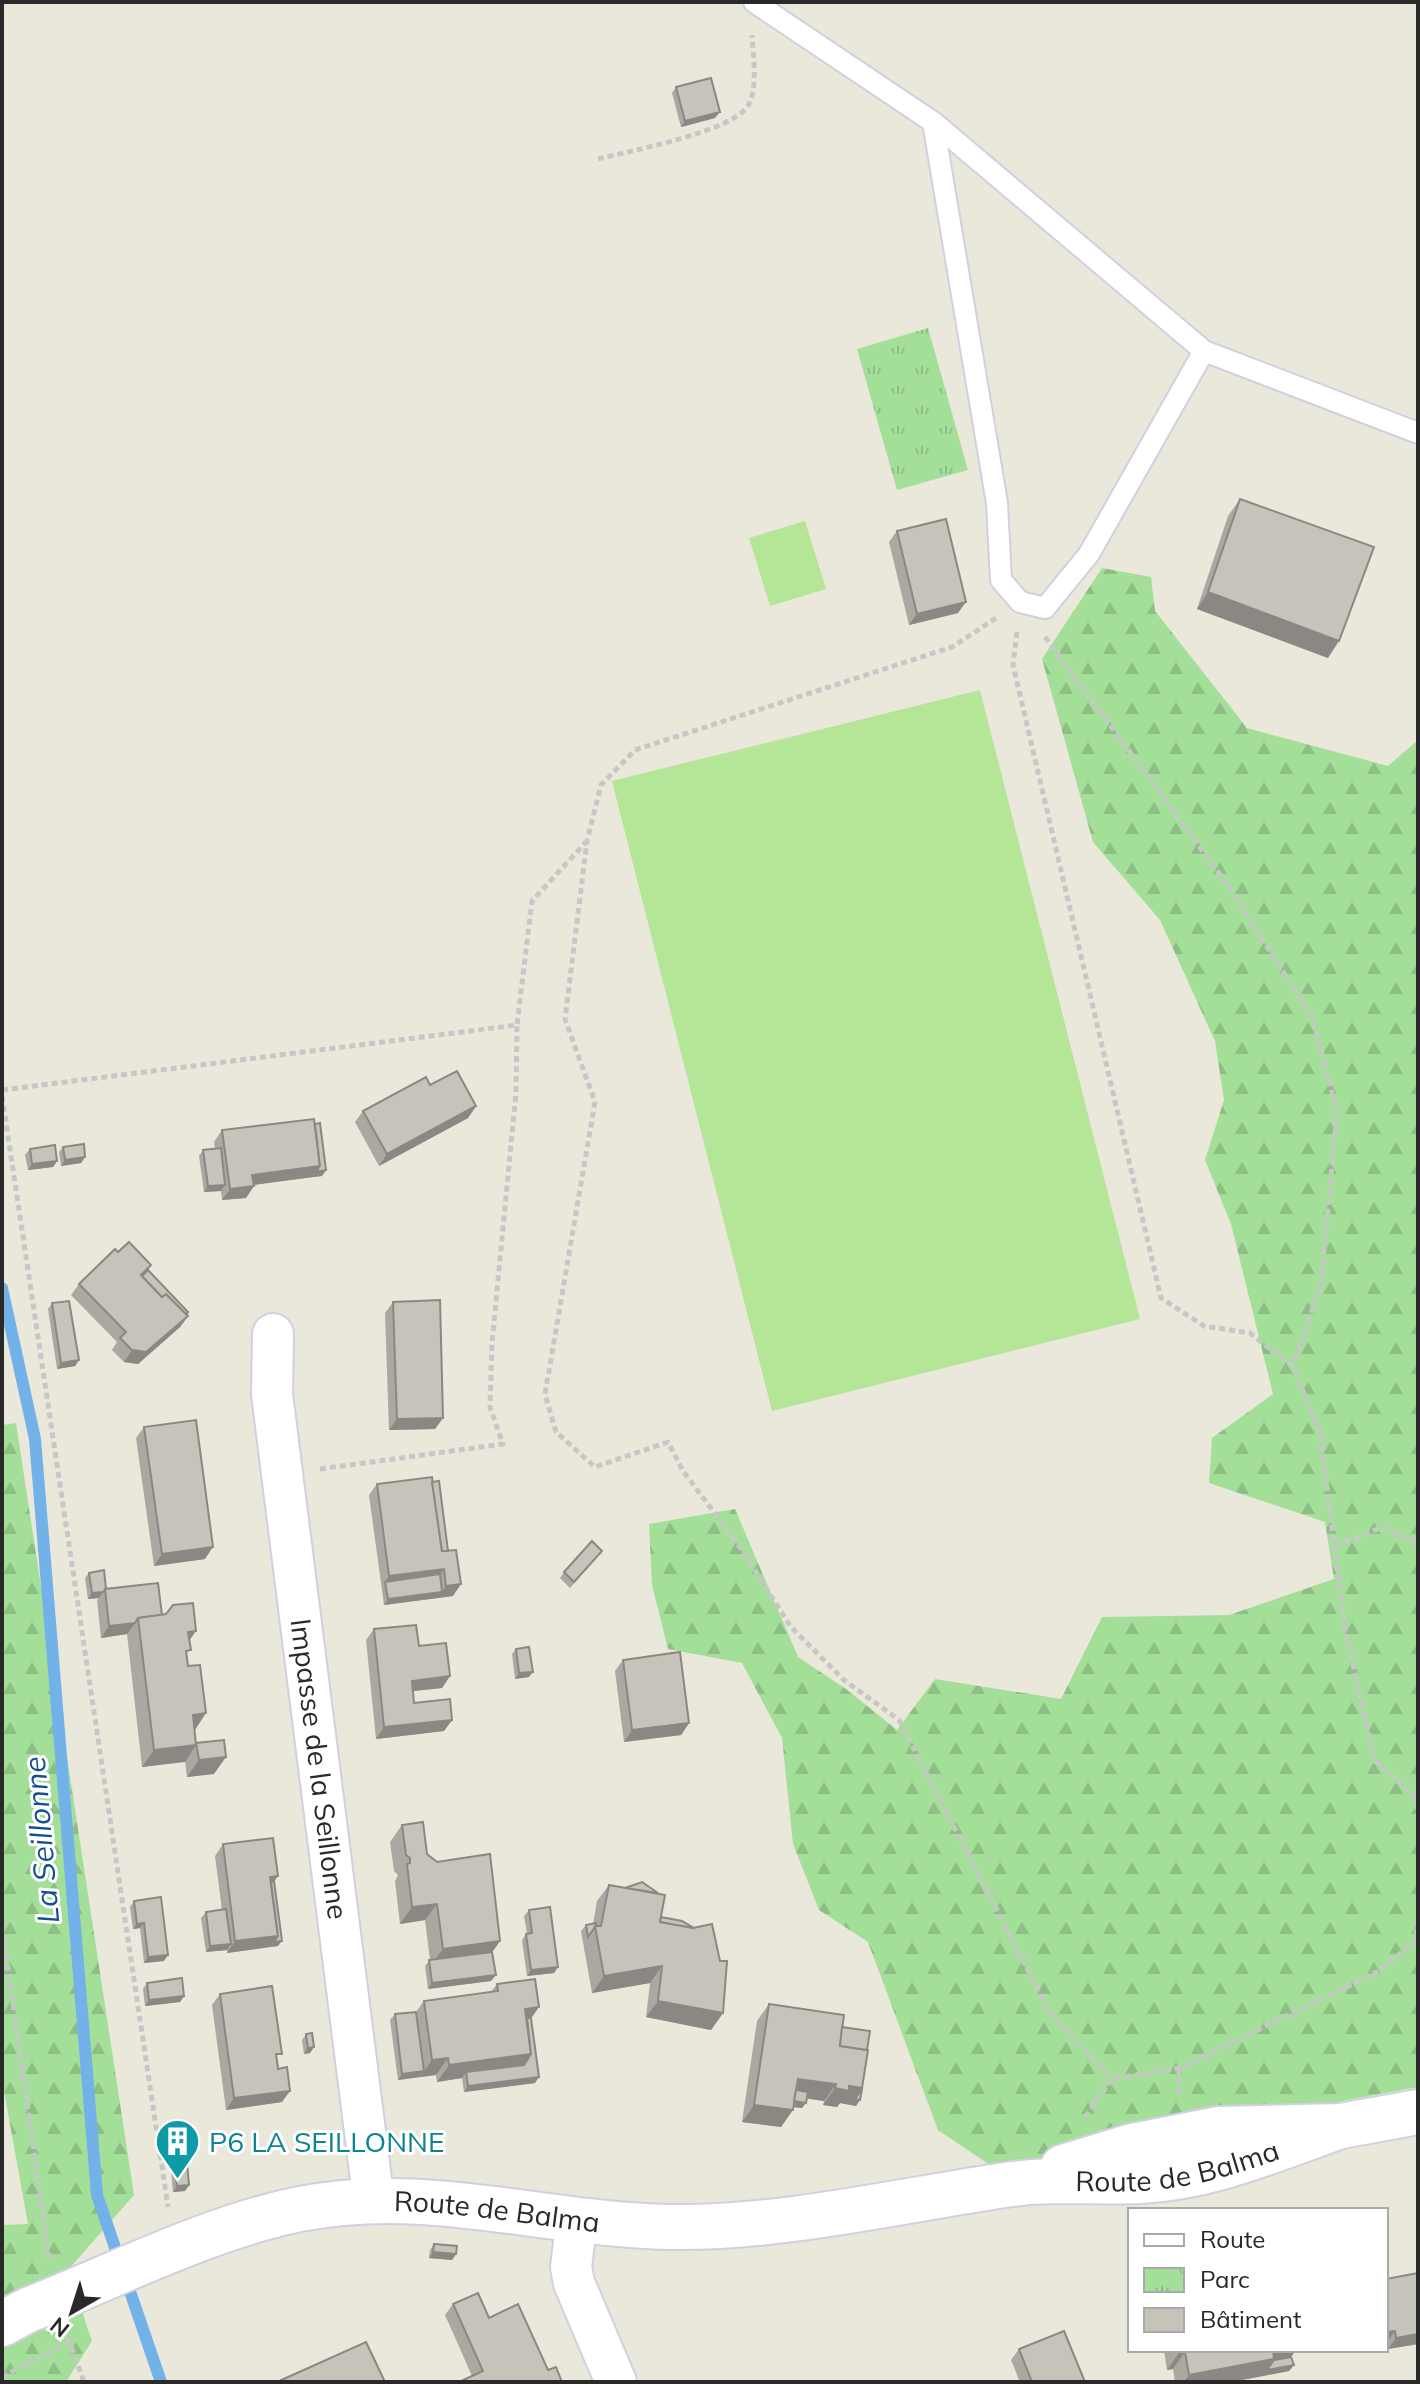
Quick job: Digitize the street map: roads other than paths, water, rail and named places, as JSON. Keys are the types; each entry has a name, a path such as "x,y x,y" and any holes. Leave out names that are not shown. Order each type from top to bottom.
{"street":[{"name":"Impasse de la Seillonne","path":"273,1334 272,1394 374,2203"},
{"name":"Route de Balma","path":"2,2324 68,2294 249,2222 302,2209 374,2203 470,2204 577,2219 673,2227 745,2223 1028,2177 1082,2164 1132,2146 1218,2129 1341,2126 1418,2112"},
{"path":"577,2219 571,2267 574,2283 616,2382"}],"lane":[{"path":"754,2 933,122 1204,351 1418,433"},
{"path":"933,122 997,503 1001,580 1020,602 1045,608 1089,554 1204,351"}],"waterway":[{"name":"La Seillonne","path":"2,1288 35,1439 97,2195 161,2382"}],"place":[{"name":"P6 LA SEILLONNE","path":"178,2181"}]}
